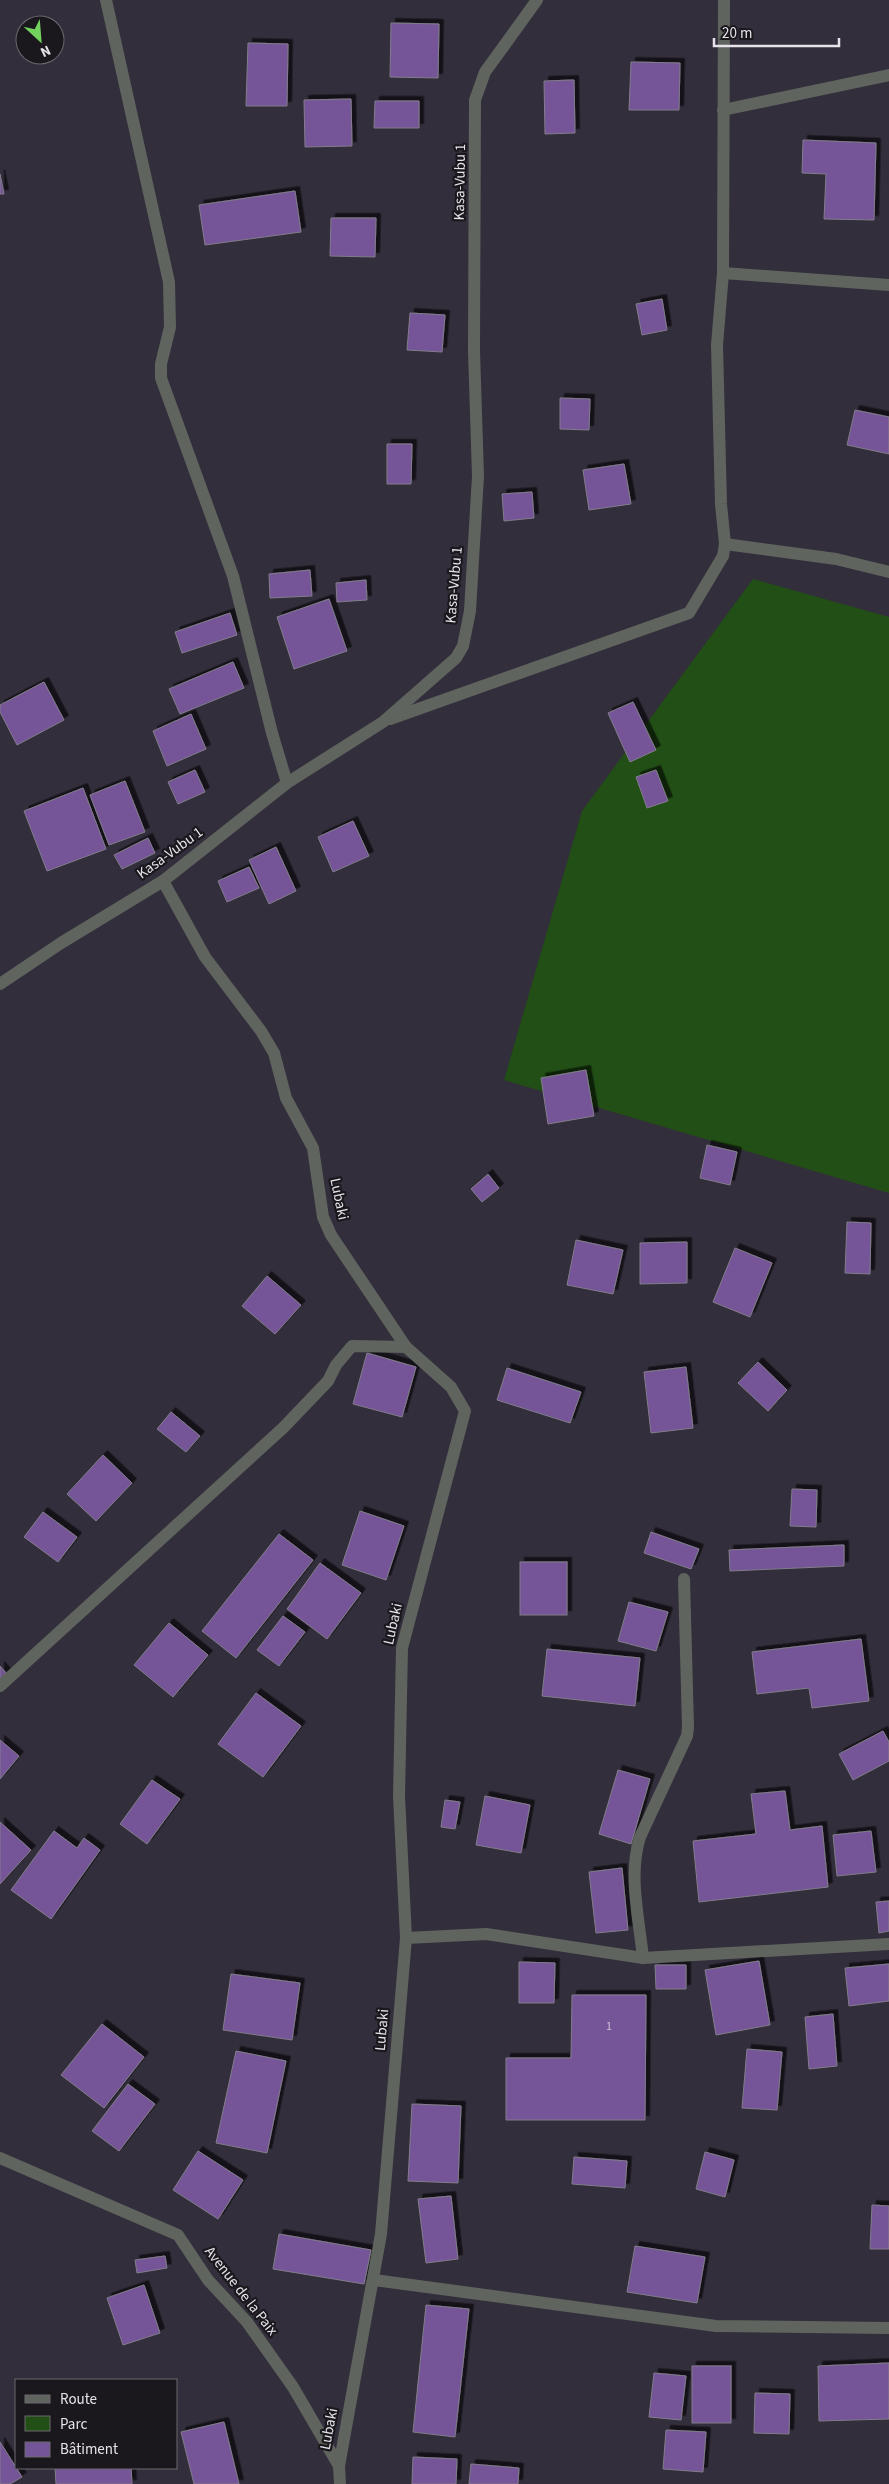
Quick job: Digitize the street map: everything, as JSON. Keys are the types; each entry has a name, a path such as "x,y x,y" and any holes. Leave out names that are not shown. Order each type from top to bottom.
{"street":[{"path":"106,0 169,282 170,326 161,364 161,378 233,576 272,733 288,783"},
{"name":"Kasa-Vubu 1","path":"0,984 61,943 163,881 288,783 383,722 456,658 463,646 468,628 478,476 474,352 475,100 485,72 536,0"},
{"path":"383,722 689,613 723,556 725,544 721,504 717,345 723,273 722,110 724,0"},
{"path":"722,110 889,75"},
{"path":"723,273 889,286"},
{"path":"725,544 836,559 889,572"},
{"name":"Lubaki","path":"163,881 205,957 256,1024 274,1053 286,1098 313,1148 323,1216 328,1229 406,1348 451,1387 465,1411 402,1648 399,1796 406,1938 381,2234 339,2466"},
{"path":"0,1686 283,1428 328,1381 336,1365 352,1346 406,1348"},
{"path":"643,1958 634,1870 635,1853 640,1837 687,1736 688,1727 684,1579"},
{"path":"406,1938 486,1934 643,1958 889,1944"},
{"name":"Avenue de la Paix","path":"0,2158 178,2235 208,2280 247,2322 293,2387 339,2466 340,2484"},
{"path":"374,2280 716,2326 889,2328"}],"green space":[{"path":"753,579 889,617 889,1193 504,1080 582,811"}],"building":[{"path":"391,23 439,24 438,78 390,77"},
{"path":"248,43 288,44 287,106 246,106"},
{"path":"631,62 680,63 679,110 629,110"},
{"path":"574,80 575,133 545,134 544,81"},
{"path":"351,99 352,146 305,147 304,100"},
{"path":"375,101 419,101 419,128 374,128"},
{"path":"803,140 876,143 874,220 824,219 826,174 802,173"},
{"path":"0,174 4,194 0,194"},
{"path":"295,191 301,232 205,245 199,205"},
{"path":"331,218 376,218 375,257 330,256"},
{"path":"662,299 667,330 642,335 636,304"},
{"path":"410,313 445,315 442,352 407,350"},
{"path":"560,398 590,399 589,430 560,429"},
{"path":"855,410 889,417 889,454 847,445"},
{"path":"387,444 412,444 411,484 387,484"},
{"path":"624,464 631,504 589,510 583,470"},
{"path":"532,492 534,518 504,521 502,494"},
{"path":"310,570 312,596 270,598 269,574"},
{"path":"366,580 367,600 337,602 336,583"},
{"path":"329,599 347,651 294,669 277,617"},
{"path":"230,613 237,635 182,653 175,632"},
{"path":"233,662 244,688 180,714 169,689"},
{"path":"44,682 64,720 17,745 0,712 0,705"},
{"path":"633,702 656,750 630,762 608,713"},
{"path":"191,714 206,749 167,766 153,731"},
{"path":"195,770 205,792 178,804 168,782"},
{"path":"656,770 668,801 647,808 636,777"},
{"path":"125,781 145,832 109,845 90,795"},
{"path":"83,788 106,849 47,871 24,811"},
{"path":"353,821 369,856 333,872 318,837"},
{"path":"148,838 155,853 122,869 114,855"},
{"path":"276,847 296,891 269,904 249,860"},
{"path":"249,867 259,888 227,902 218,881"},
{"path":"586,1070 594,1116 548,1124 541,1078"},
{"path":"707,1145 737,1152 730,1185 700,1178"},
{"path":"488,1174 499,1188 482,1202 471,1189"},
{"path":"847,1222 871,1223 870,1274 845,1273"},
{"path":"576,1240 623,1250 613,1294 567,1285"},
{"path":"687,1242 687,1283 640,1284 640,1243"},
{"path":"735,1248 772,1263 750,1317 713,1302"},
{"path":"267,1276 301,1305 275,1334 242,1306"},
{"path":"367,1353 416,1367 402,1417 353,1404"},
{"path":"758,1362 787,1390 768,1411 738,1383"},
{"path":"686,1367 693,1428 651,1433 644,1372"},
{"path":"507,1368 581,1392 570,1423 497,1400"},
{"path":"171,1412 200,1436 186,1452 157,1429"},
{"path":"103,1455 132,1483 96,1521 67,1494"},
{"path":"792,1489 817,1490 816,1527 790,1526"},
{"path":"360,1511 404,1526 386,1580 342,1565"},
{"path":"43,1512 77,1537 58,1562 24,1537"},
{"path":"651,1532 699,1549 691,1569 644,1553"},
{"path":"279,1534 313,1560 236,1658 202,1631"},
{"path":"844,1545 844,1566 730,1571 729,1550"},
{"path":"520,1562 567,1562 567,1615 520,1615"},
{"path":"320,1563 361,1593 327,1639 287,1609"},
{"path":"629,1602 668,1612 656,1651 618,1641"},
{"path":"283,1616 305,1632 279,1666 257,1650"},
{"path":"169,1623 208,1655 173,1697 134,1665"},
{"path":"861,1639 869,1701 812,1708 809,1688 757,1694 752,1652"},
{"path":"547,1649 640,1658 635,1706 542,1696"},
{"path":"0,1666 7,1674 0,1680"},
{"path":"256,1693 301,1726 263,1777 218,1744"},
{"path":"883,1731 889,1742 889,1761 853,1780 839,1754"},
{"path":"0,1740 19,1756 0,1779"},
{"path":"618,1770 650,1779 631,1844 599,1834"},
{"path":"152,1780 180,1799 147,1844 120,1824"},
{"path":"785,1791 790,1830 822,1826 828,1887 699,1902 693,1841 756,1834 751,1794"},
{"path":"485,1796 530,1805 521,1853 476,1845"},
{"path":"445,1800 460,1802 455,1829 441,1827"},
{"path":"0,1822 31,1850 0,1884"},
{"path":"54,1831 77,1848 84,1838 100,1850 51,1919 11,1890"},
{"path":"871,1831 876,1872 837,1876 833,1835"},
{"path":"622,1868 628,1930 596,1933 589,1872"},
{"path":"889,1901 889,1931 879,1933 876,1902"},
{"path":"759,1961 770,2025 716,2035 705,1970"},
{"path":"519,1962 555,1963 554,2003 519,2003"},
{"path":"889,1964 889,2001 849,2006 845,1968"},
{"path":"655,1965 686,1965 686,1989 656,1989"},
{"path":"231,1974 300,1983 292,2040 223,2030"},
{"path":"572,1995 646,1995 645,2120 506,2120 506,2058 571,2058"},
{"path":"833,2014 837,2066 809,2069 805,2017"},
{"path":"102,2024 144,2057 104,2108 61,2075"},
{"path":"747,2049 782,2052 777,2110 742,2108"},
{"path":"236,2051 286,2061 267,2153 216,2143"},
{"path":"128,2084 155,2104 119,2151 92,2131"},
{"path":"412,2104 461,2106 458,2183 408,2181"},
{"path":"198,2151 243,2180 218,2219 173,2190"},
{"path":"705,2152 734,2160 725,2197 696,2189"},
{"path":"574,2157 627,2161 625,2188 572,2184"},
{"path":"451,2196 458,2259 426,2263 418,2199"},
{"path":"872,2205 889,2206 889,2249 870,2249"},
{"path":"279,2234 371,2250 364,2284 273,2269"},
{"path":"635,2246 705,2257 697,2303 627,2292"},
{"path":"165,2256 167,2268 137,2273 135,2260"},
{"path":"144,2285 160,2333 123,2345 107,2298"},
{"path":"426,2305 469,2309 455,2437 413,2432"},
{"path":"889,2363 889,2419 819,2421 818,2366"},
{"path":"692,2366 731,2366 731,2423 692,2423"},
{"path":"654,2373 686,2376 681,2420 649,2417"},
{"path":"755,2393 790,2394 789,2434 754,2433"},
{"path":"224,2422 239,2484 194,2484 181,2432"},
{"path":"666,2430 706,2432 703,2472 663,2469"},
{"path":"0,2442 15,2466 15,2469 22,2477 10,2484 0,2484"},
{"path":"413,2457 457,2459 456,2484 412,2484"},
{"path":"471,2464 519,2468 518,2484 469,2484"},
{"path":"55,2469 131,2469 132,2484 56,2484"}]}
